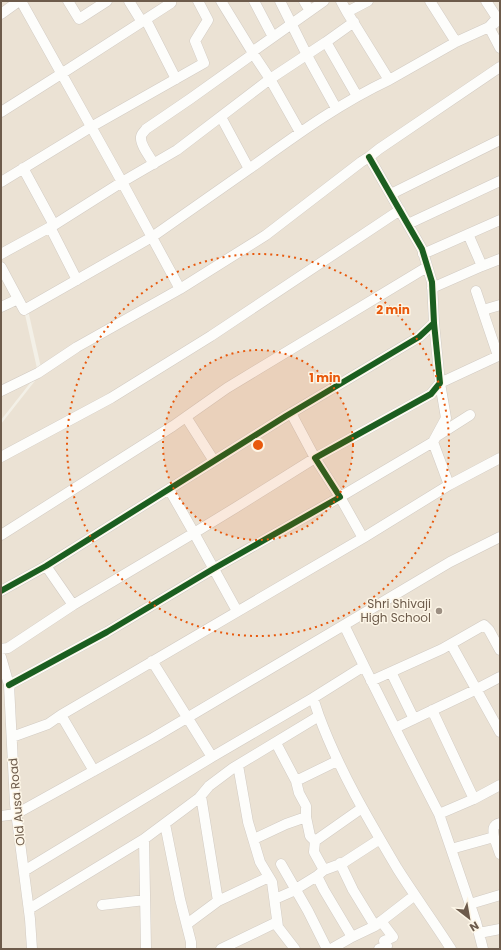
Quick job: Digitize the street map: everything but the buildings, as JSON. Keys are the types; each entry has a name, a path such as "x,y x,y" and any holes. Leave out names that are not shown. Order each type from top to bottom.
{"street":[{"path":"1,14 20,1 180,288"},
{"path":"68,1 80,19 107,1"},
{"path":"130,1 144,21 176,79"},
{"path":"1,182 91,127 204,63 196,41 208,20 198,1"},
{"path":"221,1 270,79 300,132"},
{"path":"254,1 272,37"},
{"path":"280,1 306,55 336,108"},
{"path":"304,1 310,11"},
{"path":"154,164 142,143 141,137 146,129 190,99 253,53 272,37 324,1"},
{"path":"341,1 389,80"},
{"path":"348,12 368,1"},
{"path":"430,1 456,42"},
{"path":"486,1 497,18 489,27"},
{"path":"1,112 172,2"},
{"path":"1,267 24,310 152,236 336,108 456,42 489,27 500,20"},
{"path":"1,254 52,226 122,182 177,150 270,79 354,22"},
{"path":"489,27 500,48"},
{"path":"326,42 357,96"},
{"path":"1,391 38,373 77,347 180,288 266,235 379,149 500,67"},
{"path":"221,117 250,169"},
{"path":"391,194 500,140"},
{"path":"369,157 422,249 432,282 434,323 440,383 446,418 435,439 449,485"},
{"path":"23,168 77,280"},
{"path":"408,224 500,181"},
{"path":"1,457 112,398 211,336 400,210"},
{"path":"423,254 500,220"},
{"path":"468,234 482,266"},
{"path":"432,288 500,259"},
{"path":"1,535 186,417 227,388 427,267"},
{"path":"1,648 8,648 73,605 194,533 315,458 431,394 440,383 499,355 476,291"},
{"path":"1,307 18,299"},
{"path":"483,310 500,305"},
{"path":"1,591 46,566 291,413 419,337 434,323"},
{"path":"291,413 315,458 364,538"},
{"path":"9,685 108,632 213,569 340,497 435,439 470,415"},
{"path":"186,417 214,461"},
{"path":"12,736 48,724 236,611 364,538 449,485 500,458"},
{"path":"169,489 236,611"},
{"path":"1,816 16,814 94,771 344,626 450,562 500,537"},
{"path":"46,566 73,605"},
{"path":"371,682 442,649 484,625 489,630 500,650"},
{"path":"344,626 439,814 483,946 473,949"},
{"path":"451,644 500,732"},
{"name":"Old Ausa Road","path":"1,656 9,685 5,698 12,736 15,804 29,909 32,949"},
{"path":"152,662 212,757"},
{"path":"24,871 364,666"},
{"path":"391,672 414,719"},
{"path":"395,728 500,677"},
{"path":"313,698 337,761 362,808 398,869 451,949"},
{"path":"432,710 474,799"},
{"path":"61,715 94,771"},
{"path":"29,909 144,839 201,796 210,786 238,765 319,716"},
{"path":"276,743 296,781 299,793 306,806 306,817 310,836 315,842 314,852 324,890 352,937"},
{"path":"296,781 337,761"},
{"path":"238,765 248,822 260,862 272,882 278,927 295,949"},
{"path":"439,814 474,799 500,785"},
{"path":"201,796 218,901"},
{"path":"315,842 362,808"},
{"path":"254,839 286,824 306,817"},
{"path":"500,823 494,826 493,829 500,854"},
{"path":"165,824 180,899 192,942 191,949"},
{"path":"451,849 494,836"},
{"path":"144,839 146,949"},
{"path":"275,899 291,892 320,873 340,864 380,839"},
{"path":"281,864 308,911 327,949"},
{"path":"340,864 353,890 378,923 393,937 384,941 387,946 379,949"},
{"path":"187,924 218,901 269,877"},
{"path":"331,949 378,923 415,895"},
{"path":"470,904 500,895"},
{"path":"102,905 145,900"},
{"path":"221,949 277,922"},
{"path":"479,933 500,929"}],"shaded area":[{"path":"1,1 21,1 61,74 1,112"},
{"path":"25,1 500,1 500,949 1,949 1,424 42,372 28,310 1,259 1,115 65,75"},
{"path":"1,267 24,310 38,373 1,420"}],"cycle path":[{"path":"1,591 46,566 286,416 419,337 434,323 432,282 422,249 369,157"},
{"path":"9,685 107,632 213,569 340,497 315,458 431,394 440,383 434,323"}],"place":[{"name":"Shri Shivaji High School","path":"439,611"}]}
